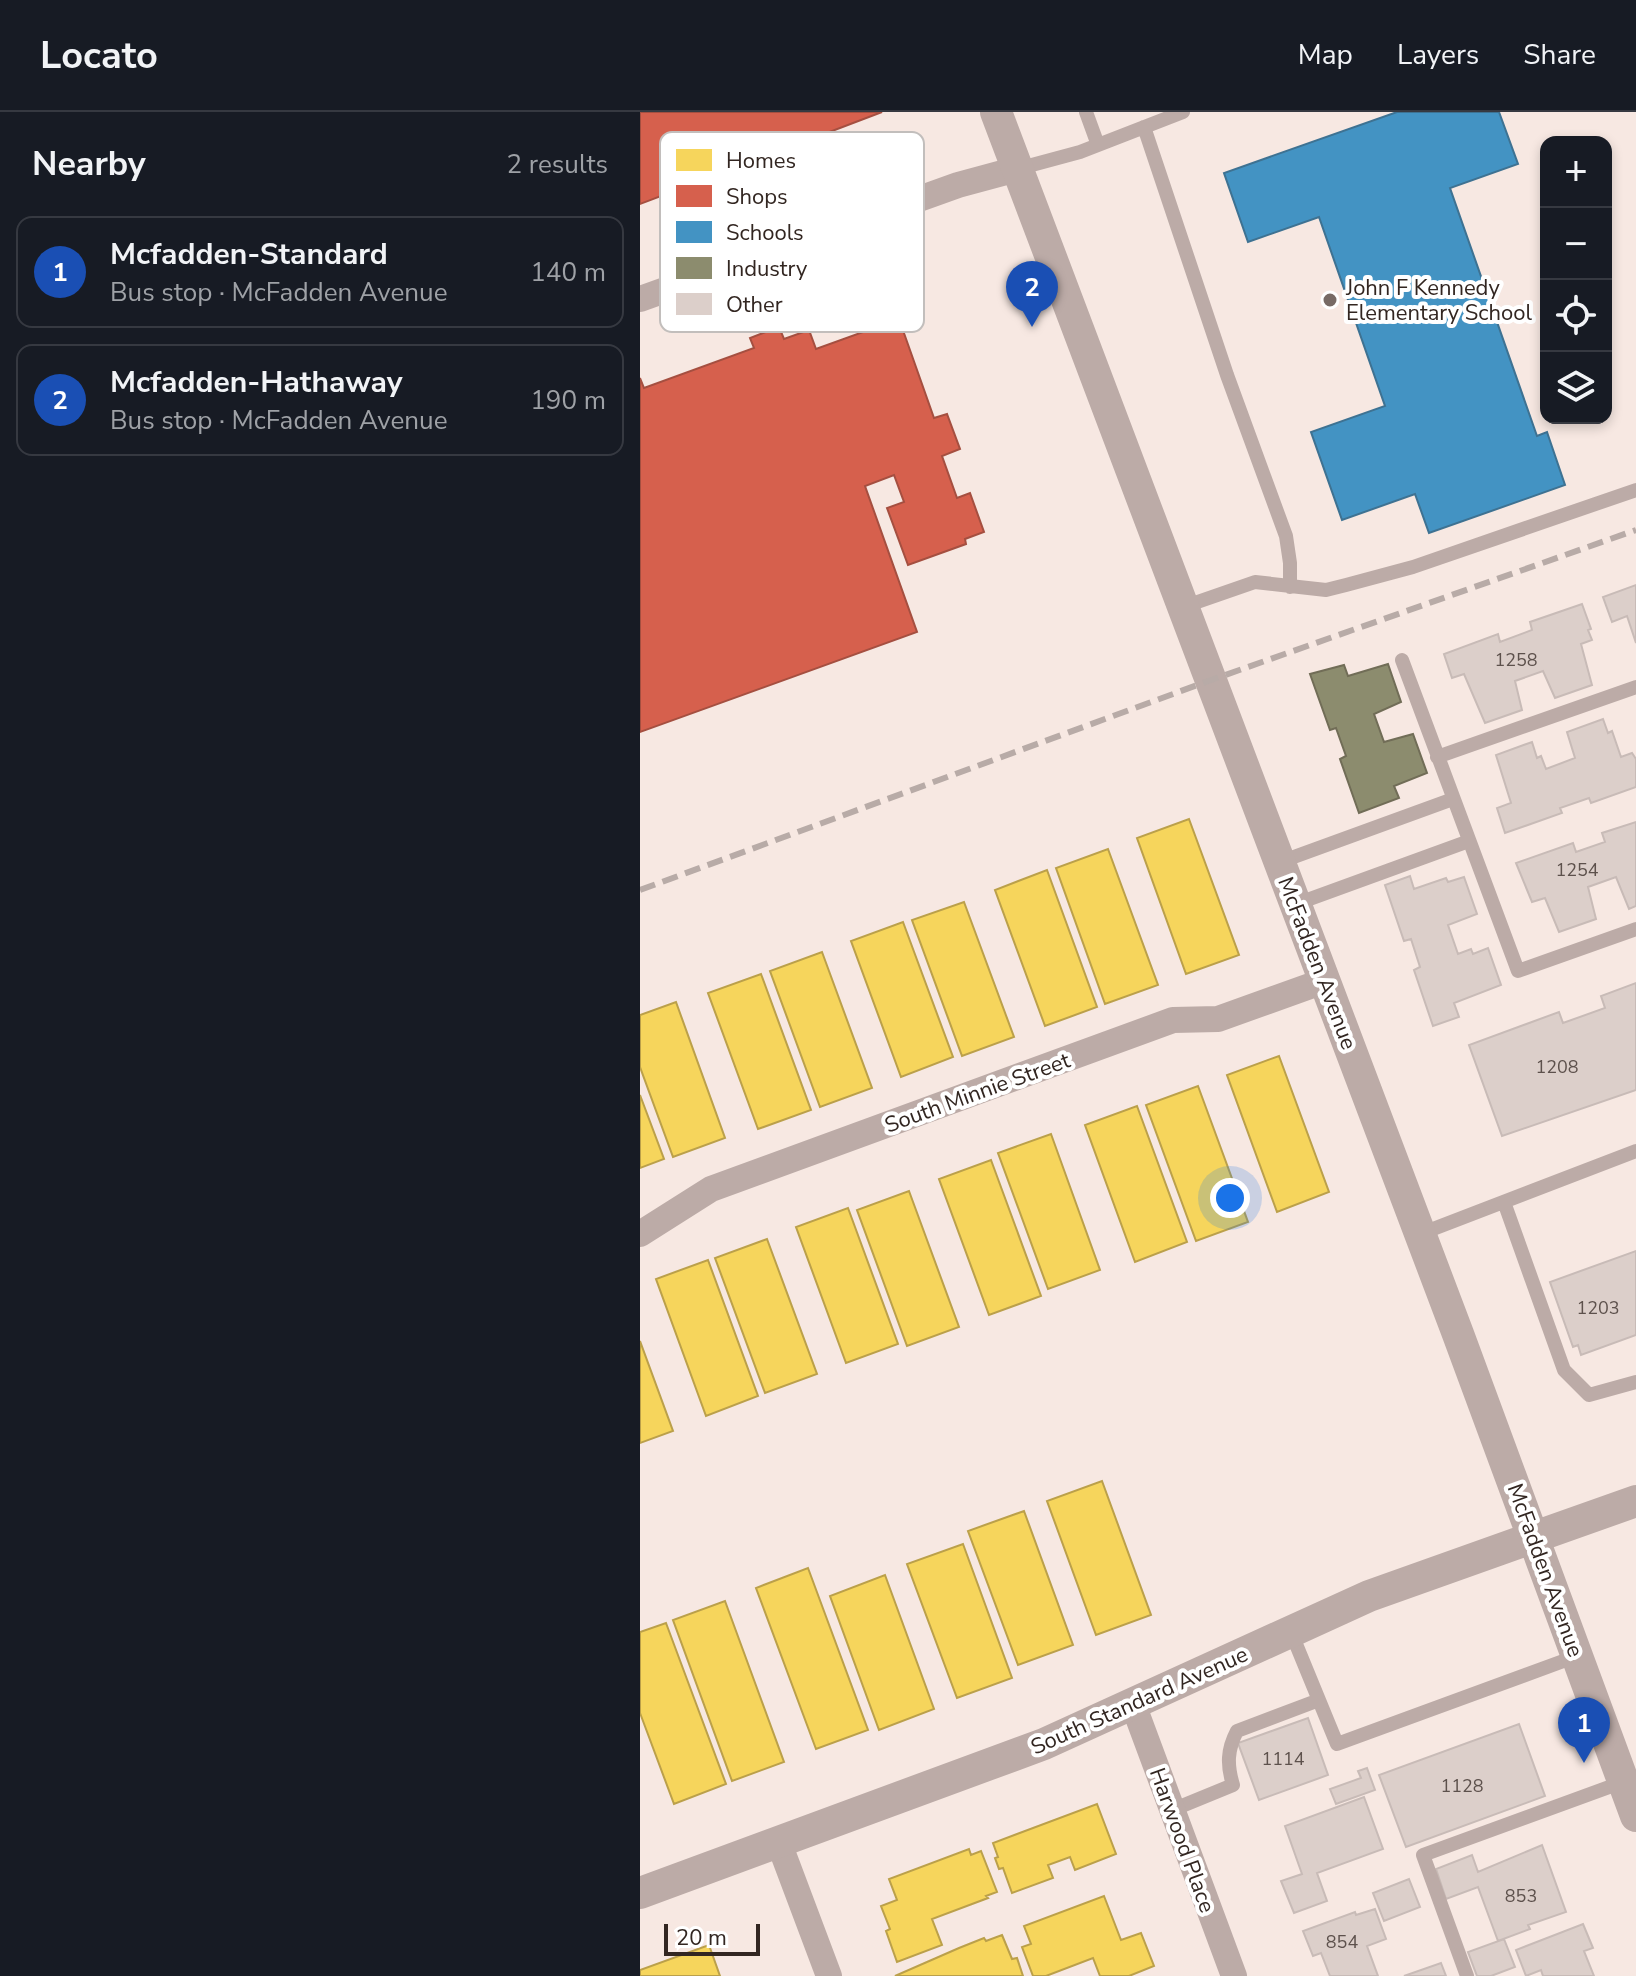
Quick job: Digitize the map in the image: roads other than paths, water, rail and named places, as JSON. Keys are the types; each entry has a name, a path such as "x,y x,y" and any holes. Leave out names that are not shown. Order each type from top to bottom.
{"street":[{"name":"McFadden Avenue","path":"996,112 1631,1798"},
{"path":"924,197 1017,169"},
{"path":"640,299 660,292"},
{"name":"South Minnie Street","path":"640,1234 711,1189 1173,1020 1218,1019 1324,981"},
{"name":"South Standard Avenue","path":"640,1893 1044,1744 1369,1596 1636,1501"},
{"name":"Harwood Place","path":"1133,1704 1234,1976"},
{"path":"779,1843 829,1976"}],"lane":[{"path":"1086,112 1098,145"},
{"path":"1017,169 1098,145 1183,112"},
{"path":"1144,127 1227,375 1286,536 1290,587"},
{"path":"1183,607 1255,582 1326,590 1413,567 1636,490"},
{"path":"1402,660 1518,971 1636,929"},
{"path":"1437,757 1636,687"},
{"path":"1280,862 1453,799"},
{"path":"1295,904 1469,841"},
{"path":"1420,1234 1636,1151"},
{"path":"1504,1202 1564,1370 1589,1395 1636,1382"},
{"path":"1291,1632 1337,1744 1578,1656"},
{"path":"1172,1810 1233,1785 1228,1768 1229,1746 1237,1731 1319,1700"},
{"path":"1467,1976 1423,1855 1631,1798"}],"railway":[{"path":"640,890 1211,680 1636,530"}],"place":[{"name":"John F Kennedy Elementary School","path":"1330,300"},
{"name":"Mcfadden-Hathaway","path":"1032,327"},
{"name":"Mcfadden-Standard","path":"1584,1763"}]}
